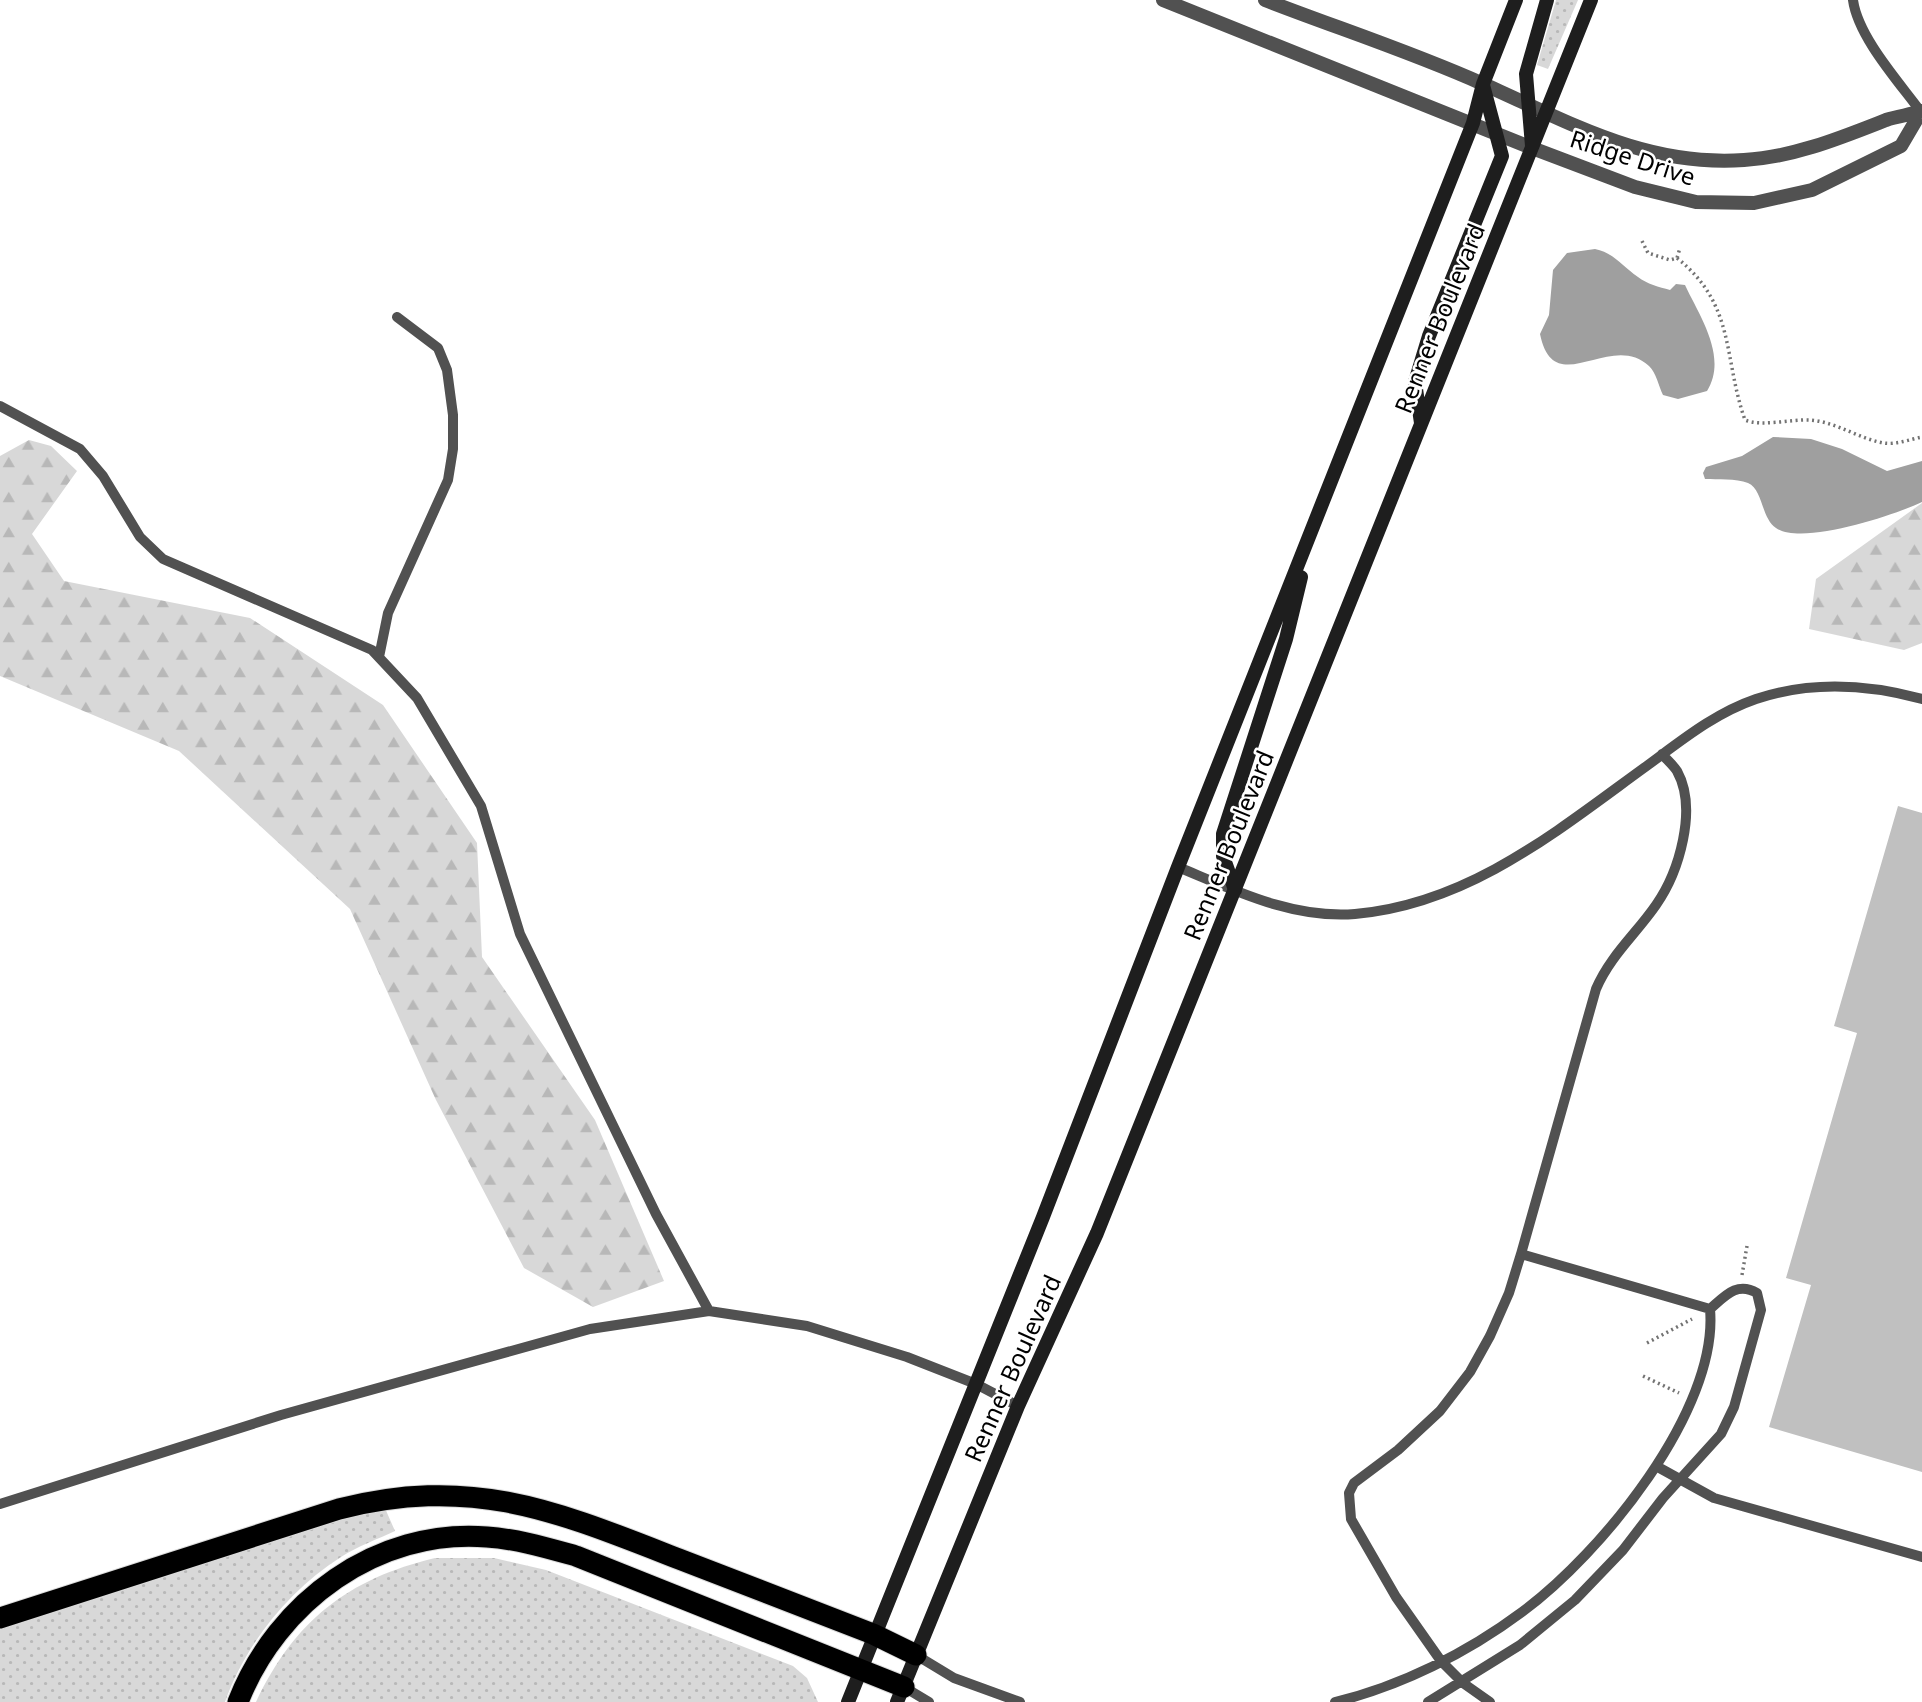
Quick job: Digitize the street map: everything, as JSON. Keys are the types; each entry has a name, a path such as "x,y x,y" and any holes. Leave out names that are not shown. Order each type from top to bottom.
{"highway":[{"path":"0,1618 339,1510 381,1499 453,1495 483,1497 564,1514 873,1634 916,1655"},
{"path":"238,1702 264,1647 295,1613 338,1576 393,1550 425,1541 457,1537 487,1537 536,1545 576,1556 861,1668 900,1694"}],"main road":[{"name":"Renner Boulevard","path":"848,1702 1473,123 1483,84 1516,0"},
{"path":"1532,148 1526,74 1547,0"},
{"name":"Renner Boulevard","path":"900,1694 1018,1406 1097,1233 1591,0"},
{"path":"1421,425 1415,382 1429,336 1502,156 1483,84"},
{"path":"1235,891 1223,856 1223,834 1286,639 1317,518"}],"street":[{"name":"Ridge Drive","path":"1163,0 1532,148 1666,196 1696,202 1754,203 1812,190 1901,146 1921,111"},
{"name":"Ridge Drive","path":"1265,0 1483,84 1546,115 1629,148 1676,158 1744,160 1800,151 1889,119 1921,111"}],"lane":[{"path":"1853,0 1855,13 1879,54 1921,111"},
{"path":"379,657 388,613 448,480 453,449 453,415 447,370 438,348 397,317"},
{"path":"0,406 80,449 103,476 140,537 163,559 372,650 417,698 481,806 520,934 656,1214 709,1311"},
{"path":"1178,867 1267,903 1305,911 1354,914 1412,904 1477,880 1534,848 1715,718 1755,700 1802,688 1849,686 1922,699"},
{"path":"1490,1702 1463,1683 1441,1661 1368,1553 1351,1519 1349,1493 1354,1483 1398,1450 1440,1411 1470,1372 1495,1326 1521,1254 1596,989 1619,950 1656,906 1669,885 1680,852 1685,813 1683,788 1676,770 1662,754"},
{"path":"1521,1254 1710,1309"},
{"path":"1428,1702 1463,1683 1520,1645 1576,1600 1623,1550 1679,1480 1721,1434 1734,1408 1761,1310 1757,1293 1747,1287 1740,1288 1710,1309"},
{"path":"1335,1702 1389,1684 1470,1647 1523,1611 1567,1573 1656,1466 1676,1434 1696,1392 1712,1333 1710,1309"},
{"path":"0,1504 281,1415 590,1329 709,1311 807,1326 907,1357 976,1384 1018,1406"},
{"path":"1656,1466 1714,1498 1922,1557"},
{"path":"916,1655 954,1678 1020,1702"},
{"path":"900,1694 929,1702"}],"path":[{"path":"1642,241 1648,253 1670,260 1677,258"},
{"path":"1677,258 1680,248"},
{"path":"1677,258 1700,280 1724,321 1733,388 1745,420 1755,424 1783,419 1814,420 1884,443 1922,436"},
{"path":"1740,1288 1747,1246"},
{"path":"1647,1343 1710,1309"}],"green space":[{"path":"1556,0 1578,0 1548,69 1537,65"},
{"path":"29,440 51,446 77,471 32,534 64,581 250,618 383,705 477,843 482,957 595,1120 664,1281 593,1307 524,1268 436,1100 350,909 179,751 0,676 0,456"},
{"path":"1922,503 1922,643 1904,650 1809,629 1816,579"},
{"path":"384,1506 395,1531 341,1557 304,1585 287,1602 257,1639 225,1702 0,1702 0,1623"},
{"path":"435,1558 494,1558 546,1570 793,1666 807,1678 818,1702 256,1702 288,1648 328,1607 350,1591 376,1578"}],"shaded area":[{"path":"1595,249 1613,257 1649,283 1670,290 1676,284 1685,285 1704,324 1713,351 1715,365 1707,391 1678,399 1663,395 1649,366 1634,357 1617,355 1570,365 1557,363 1547,353 1540,334 1549,315 1553,270 1567,253"},
{"path":"1773,437 1811,439 1842,449 1887,471 1922,461 1922,502 1871,521 1827,531 1789,533 1776,528 1767,518 1753,486 1738,480 1705,479 1703,473 1706,467 1742,456"}],"building":[{"path":"1898,806 1922,813 1922,1472 1769,1427 1811,1285 1786,1278 1857,1033 1834,1026"}]}
